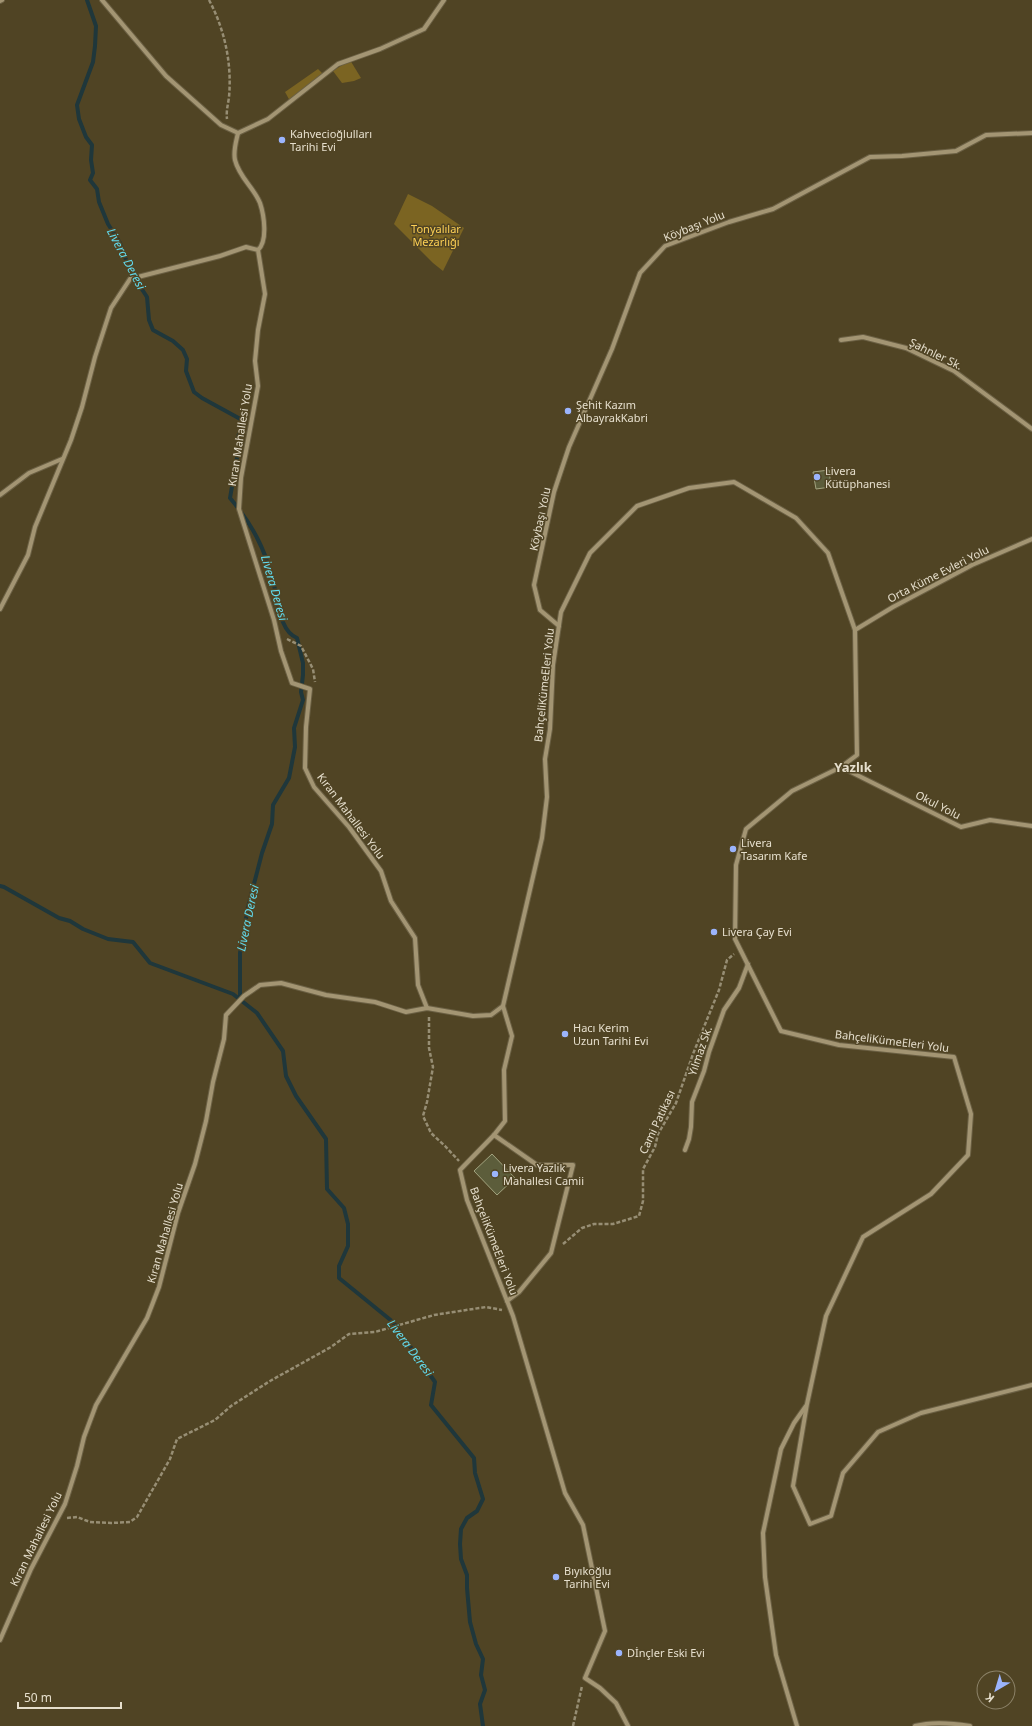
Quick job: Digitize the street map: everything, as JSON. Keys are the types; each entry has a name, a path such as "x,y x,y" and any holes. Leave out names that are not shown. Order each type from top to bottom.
{"street":[{"path":"102,0 166,76 221,125 238,133"},
{"path":"238,133 268,119 338,64 380,49 424,29 444,0"},
{"path":"0,609 28,555 35,527 82,407 95,357 111,308 130,280 220,256 246,247 258,250 263,243 265,231 260,204 236,162 234,152 238,133"},
{"name":"Köybaşı Yolu","path":"559,626 540,610 534,585 554,492 569,447 612,349 640,273 665,246 729,222 773,209 870,157 902,156 956,151 986,135 1032,133"},
{"name":"Kıran Mahallesi Yolu","path":"258,250 265,294 258,330 255,361 258,386 242,478 239,509 274,620 281,651 292,684 310,689 306,728 305,768 314,787 349,827 381,871 391,901 415,938 418,985 427,1008"},
{"name":"Şahnler Sk.","path":"841,340 863,337 906,348 954,371 1032,429"},
{"path":"0,495 29,473 62,459"},
{"name":"BahçeliKümeEleri Yolu","path":"628,1726 616,1703 600,1688 585,1678 605,1631 583,1526 565,1493 525,1353 507,1301 467,1200 460,1170 494,1135 505,1121 504,1070 512,1036 503,1006 542,838 547,798 545,759 550,729 553,665 561,612 590,553 637,506 689,488 734,482 796,518 828,553 855,630 857,755 841,767 792,791 746,829 736,865 735,939 781,1031 839,1045 954,1057 971,1114 968,1155 931,1194 863,1237 826,1316 807,1404 793,1486 810,1524 831,1516 843,1473 878,1432 921,1413 1032,1385"},
{"name":"Orta Küme Evleri Yolu","path":"855,630 893,607 972,565 1032,540"},
{"name":"Okul Yolu","path":"841,767 961,828 990,820 1032,826"},
{"name":"Yılmaz Sk.","path":"685,1150 691,1127 692,1102 704,1072 709,1052 724,1010 739,988 748,964"},
{"name":"Kıran Mahallesi Yolu","path":"0,1640 31,1569 56,1519 66,1504 84,1437 96,1405 147,1318 159,1287 178,1213 195,1164 206,1121 213,1082 224,1039 226,1015 244,996 260,985 281,983 326,995 375,1002 406,1012 427,1008 473,1016 491,1015 503,1006"},
{"path":"494,1135 537,1165 573,1165 551,1253 519,1292 507,1301"},
{"name":"BahçeliKümeEleri Yolu","path":"798,1726 776,1655 765,1577 763,1533 781,1449 794,1423 807,1404"},
{"path":"915,1726 927,1723 970,1726"}],"path":[{"path":"210,0 224,34 228,57 229,97 226,111"},
{"name":"Cami Patikası","path":"551,1253 582,1228 594,1224 613,1224 639,1216 643,1200 643,1169 654,1147 658,1134 676,1103 718,990 727,960 740,948"},
{"path":"56,1519 77,1517 90,1522 130,1522 137,1517 170,1458 177,1439 215,1420 231,1406 270,1381 330,1347 349,1334 375,1332 434,1315 478,1308 486,1307 504,1310"},
{"path":"573,1726 580,1696"}],"green space":[{"path":"350,60 361,78 342,83 333,71"},
{"path":"318,69 324,75 290,101 285,92"},
{"name":"Tonyalılar Mezarlığı","path":"408,194 432,206 464,228 443,271 394,224"}],"building":[{"name":"Livera Kütüphanesi","path":"829,470 831,487 816,489 813,472"},
{"name":"Livera Yazlık Mahallesi Camii","path":"492,1154 515,1178 497,1195 474,1171"}],"waterway":[{"name":"Livera Deresi","path":"87,0 96,26 95,46 93,62 77,105 79,119 86,137 92,145 91,160 93,173 90,180 97,189 99,202 108,224 120,243 130,271 147,297 149,320 153,330 173,341 183,350 187,359 186,371 194,392 244,421 238,437 238,452 230,498 242,513 257,537 265,555 272,575 280,613 286,628 297,638 303,663 301,692 303,700 294,728 295,747 289,778 273,805 272,824 262,853 248,907 240,953 240,1000"},
{"name":"Livera Deresi","path":"0,886 59,918 70,921 83,929 108,939 133,942 150,963 233,994 257,1013 283,1051 286,1076 296,1096 326,1139 327,1189 344,1208 348,1224 348,1246 339,1266 339,1278 393,1322 435,1382 431,1405 474,1458 475,1473 483,1499 477,1511 467,1518 461,1529 460,1544 461,1559 467,1575 470,1622 476,1644 483,1659 481,1675 485,1690 480,1704 483,1726"}],"place":[{"name":"Kahvecioğlulları Tarihi Evi","path":"282,140"},
{"name":"Şehit Kazım AlbayrakKabri","path":"568,411"},
{"name":"Livera Kütüphanesi","path":"817,477"},
{"name":"Livera Tasarım Kafe","path":"733,849"},
{"name":"Livera Çay Evi","path":"714,932"},
{"name":"Hacı Kerim Uzun Tarihi Evi","path":"565,1034"},
{"name":"Livera Yazlık Mahallesi Camii","path":"495,1174"},
{"name":"Bıyıkoğlu Tarihi Evi","path":"556,1577"},
{"name":"Dİnçler Eski Evi","path":"619,1653"}],"district":[{"name":"Yazlık","path":"853,767"}]}
